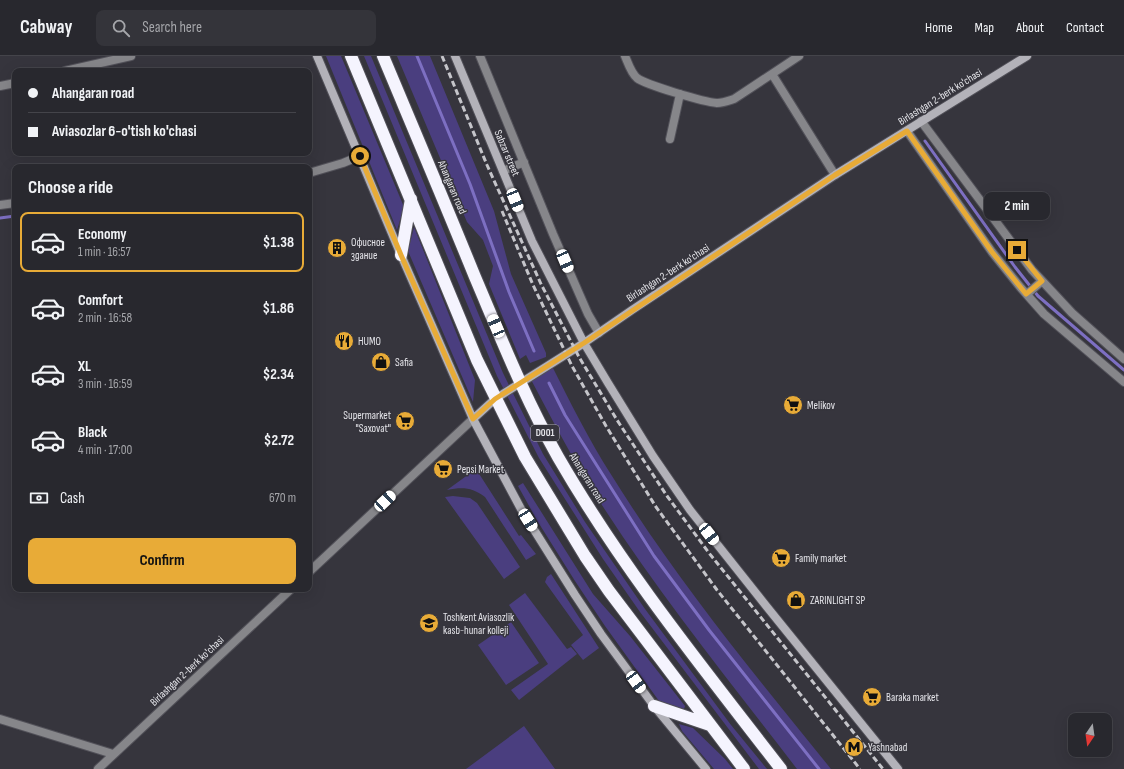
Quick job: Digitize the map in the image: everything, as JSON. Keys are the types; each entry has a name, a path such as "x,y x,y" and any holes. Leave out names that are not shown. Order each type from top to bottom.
{"highway":[{"name":"D001","path":"351,56 477,360 525,457 585,556 609,591 744,769"},
{"name":"Ahangaran road","path":"383,56 520,383 558,456 615,547 662,613 782,769"},
{"path":"401,255 411,199"},
{"path":"654,706 710,725"}],"street":[{"path":"78,68 131,56"},
{"path":"317,56 401,255 473,419 521,508 600,634 654,706 706,769"},
{"name":"Sabzar street","path":"455,56 536,248 584,343 653,456 690,510 898,769"},
{"path":"480,56 585,307 598,333"},
{"path":"625,56 632,72 637,78 644,82 680,94 715,103 724,103 734,99 799,56"},
{"name":"Birlashgan 2-berk ko'chasi","path":"312,569 495,399 584,343 835,175 1027,56"},
{"path":"772,74 835,175"},
{"path":"0,86 12,83"},
{"path":"670,139 680,94"},
{"path":"921,121 1039,283 1124,359"},
{"path":"907,131 992,252 1028,293 1044,314 1124,382"},
{"path":"312,172 360,156"},
{"path":"503,171 524,162"},
{"path":"0,205 12,204"},
{"path":"1028,293 1039,283"},
{"name":"Birlashgan 2-berk ko'chasi","path":"98,769 288,592"},
{"path":"0,719 113,754"}],"shaded area":[{"path":"326,56 341,56 404,207 397,230"},
{"path":"364,56 371,56 503,373 543,454 585,522 645,609 731,725 767,769 759,769 640,612 603,559 539,458 497,376"},
{"path":"397,56 430,56 494,211 511,274 546,353 546,357 530,363 526,355 520,359 489,284 493,266 483,240 467,222"},
{"path":"414,227 475,380 473,402 408,251"},
{"path":"551,364 580,421 604,462 662,552 773,698 831,769 797,769 666,598 616,527 584,477 528,374"},
{"path":"476,469 519,536 521,535 536,554 526,560 485,497 476,491 467,489 457,488 447,490"},
{"path":"523,483 593,594 630,636 685,706 684,709 659,701 605,626 538,522 518,486"},
{"path":"453,496 470,498 477,503 520,567 504,579 445,497"},
{"path":"551,574 599,648 583,660 571,645 583,635 545,582 547,577"},
{"path":"525,593 567,649 571,647 577,654 519,700 511,690 548,664 509,605"},
{"path":"511,622 539,663 506,685 478,645"},
{"path":"679,724 693,728 725,759 733,769 714,769 682,731"},
{"path":"524,726 555,769 466,769"}],"waterway":[{"path":"417,56 470,184 509,292 534,351"},
{"path":"925,141 1015,267 1038,296 1124,370"},
{"path":"0,218 12,216"},
{"path":"549,383 565,415 654,556 709,630 819,769"}],"railway":[{"path":"442,56 487,165 541,284 579,357 617,420 667,496 709,553 883,769"},
{"path":"502,211 533,285 572,366 606,426 656,507 717,590 860,769"}],"place":[{"name":"Офисное здание","path":"337,248"},
{"name":"HUMO","path":"344,341"},
{"name":"Safia","path":"381,362"},
{"name":"Melikov","path":"793,405"},
{"name":"Supermarket \"Saxovat\"","path":"405,421"},
{"name":"Pepsi Market","path":"443,469"},
{"name":"Family market","path":"781,558"},
{"name":"ZARINLIGHT SP","path":"796,600"},
{"name":"Toshkent Aviasozlik kasb-hunar kolleji","path":"429,623"},
{"name":"Baraka market","path":"872,697"},
{"name":"Yashnabad","path":"854,747"}],"route":[{"path":"360,156 401,255 473,419 495,399 584,343 835,175 907,131 992,252 1026,294 1042,281 1017,250"}]}
